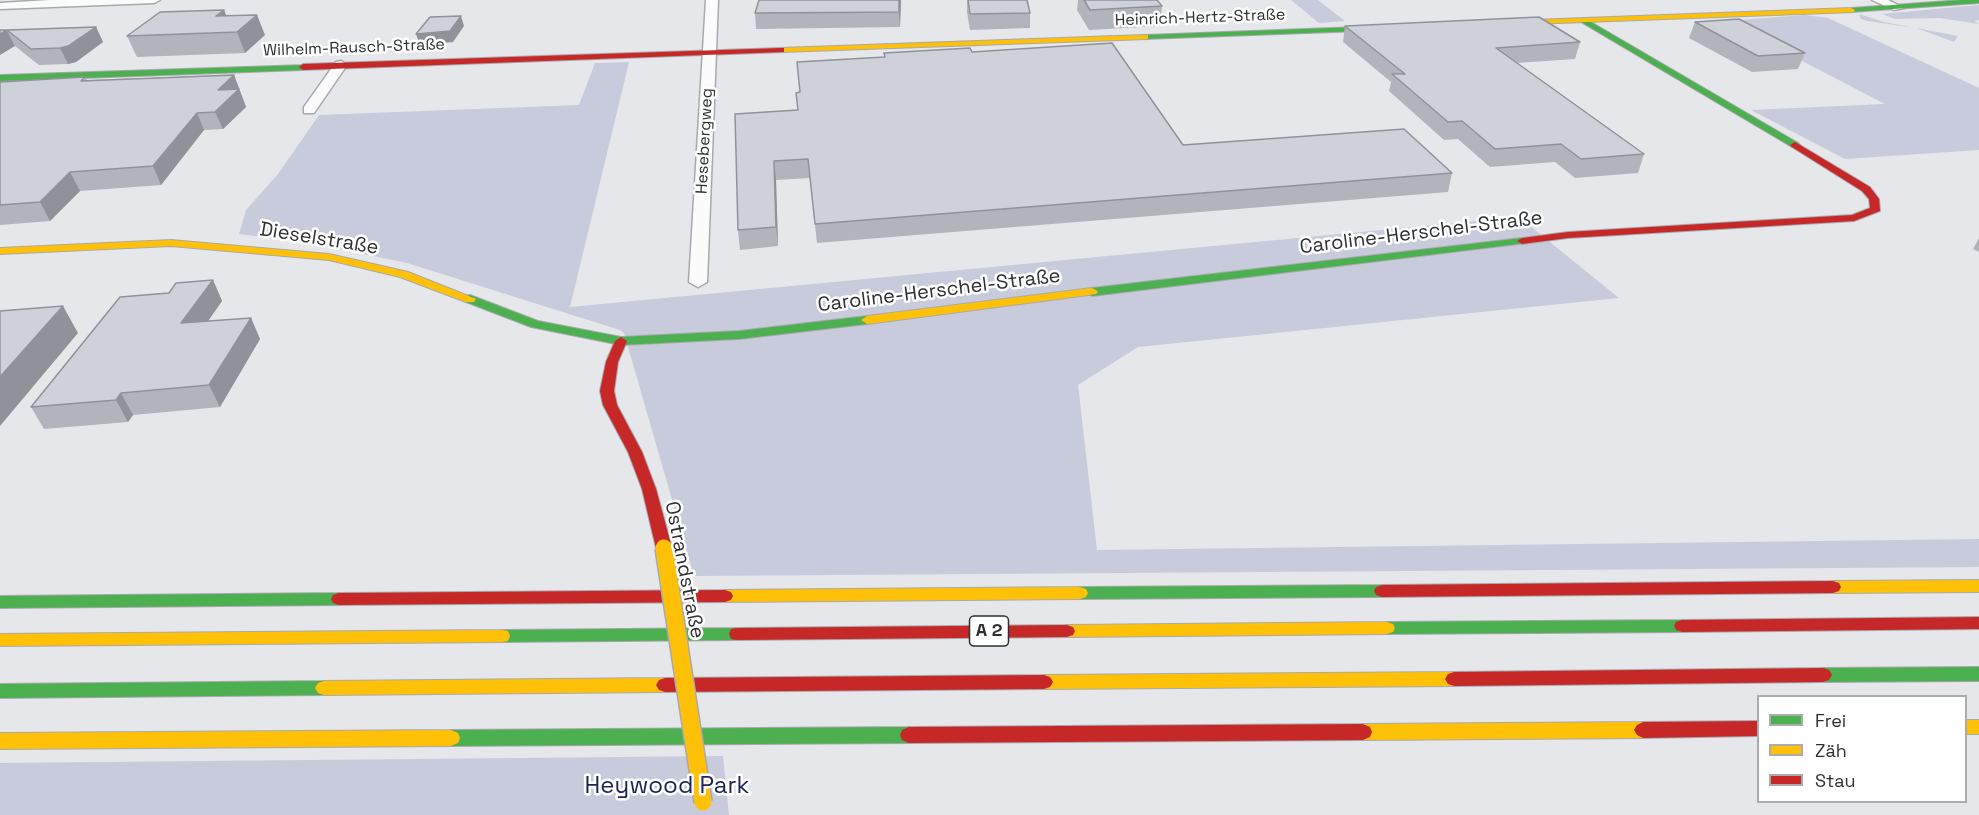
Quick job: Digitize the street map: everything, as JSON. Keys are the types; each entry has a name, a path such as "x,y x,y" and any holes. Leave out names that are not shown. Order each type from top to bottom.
{"main road":[{"path":"1486,24 1898,8 1979,1"},
{"name":"Caroline-Herschel-Straße","path":"621,341 739,335 1568,235 1854,218 1876,209 1874,199 1866,189 1836,169 1584,20"},
{"name":"Heinrich-Hertz-Straße","path":"709,51 1399,27"},
{"name":"Wilhelm-Rausch-Straße","path":"0,78 709,51"},
{"name":"Dieselstraße","path":"0,251 171,243 329,257 404,274 535,324 621,341"},
{"name":"Ostrandstraße","path":"621,341 612,362 607,392 610,405 635,452 649,489 664,548 704,808"},
{"path":"0,602 1979,586"},
{"name":"A 2","path":"0,640 1979,623"},
{"path":"0,691 1979,674"},
{"path":"0,741 1757,729"}],"street":[{"path":"0,6 55,2 154,0"},
{"name":"Hesebergweg","path":"698,282 712,0"},
{"path":"1878,0 1898,8"},
{"path":"309,110 341,65"}],"green space":[{"path":"1291,0 1318,0 1345,21 1319,23"},
{"path":"1979,5 1979,20 1974,21 1979,24 1940,18 1895,19 1882,14"},
{"path":"1859,14 1915,28 1868,21 1861,19"},
{"path":"1805,15 1828,18 1979,88 1979,150 1845,159 1751,110 1885,104 1725,21"},
{"path":"1916,28 1958,36 1954,42"},
{"path":"629,62 570,307 1519,217 1619,298 1138,347 1078,385 1097,550 1979,539 1979,567 694,576 624,333 407,263 309,243 239,234 246,210 278,174 319,115 579,105 595,63"},
{"name":"Heywood Park","path":"723,756 729,815 0,815 0,763"}],"building":[{"path":"759,0 899,0 899,12 755,13"},
{"path":"968,0 1027,0 1030,13 970,14"},
{"path":"1084,0 1157,0 1162,6 1090,10"},
{"path":"224,10 216,16 257,15 237,32 127,36 160,12"},
{"path":"461,16 450,31 416,34 430,17"},
{"path":"1539,17 1580,42 1496,48 1644,154 1581,159 1561,144 1495,149 1462,121 1448,122 1392,74 1405,74 1345,26"},
{"path":"1739,19 1805,53 1758,56 1695,22"},
{"path":"96,27 68,46 31,49 7,30"},
{"path":"1112,43 1183,145 1404,129 1452,173 815,224 808,159 774,161 776,227 738,230 735,114 798,110 796,93 800,92 797,62 885,57 884,53 970,48 972,52"},
{"path":"234,75 218,90 239,89 215,112 197,113 153,166 70,172 40,202 0,205 0,82 85,77 81,81"},
{"path":"213,280 181,323 251,318 209,385 121,393 116,400 31,407 120,297 169,293 176,283"},
{"path":"63,306 0,377 0,311"}],"traffic: fast":[{"path":"1851,10 1979,1"},
{"path":"1584,20 1795,145"},
{"path":"1145,37 1385,28"},
{"path":"0,78 303,67"},
{"path":"1092,292 1522,241"},
{"path":"470,299 535,324 621,341 739,335 867,320"},
{"path":"1080,593 1382,591"},
{"path":"0,602 339,599"},
{"path":"1387,628 1682,626"},
{"path":"502,636 737,634"},
{"path":"1823,675 1979,674"},
{"path":"0,691 324,688"},
{"path":"451,738 909,735"}],"traffic: slow":[{"path":"1505,23 1851,10"},
{"path":"781,50 1145,37"},
{"path":"0,251 171,243 329,257 404,274 470,299"},
{"path":"867,320 1092,292"},
{"path":"664,548 703,802"},
{"path":"1833,587 1979,586"},
{"path":"725,596 1080,593"},
{"path":"1067,631 1387,628"},
{"path":"0,640 502,636"},
{"path":"1044,682 1454,679"},
{"path":"324,688 665,685"},
{"path":"1967,727 1979,727"},
{"path":"1363,732 1643,730"},
{"path":"0,741 451,738"}],"traffic: jam":[{"path":"303,67 781,50"},
{"path":"1522,241 1568,235 1854,218 1876,209 1874,199 1866,189 1795,145"},
{"path":"621,341 612,362 607,391 610,405 635,452 649,489 664,548"},
{"path":"1382,591 1833,587"},
{"path":"339,599 725,596"},
{"path":"1682,626 1979,623"},
{"path":"737,634 1067,631"},
{"path":"1454,679 1823,675"},
{"path":"665,685 1044,682"},
{"path":"1643,730 1757,729"},
{"path":"909,735 1363,732"}]}
